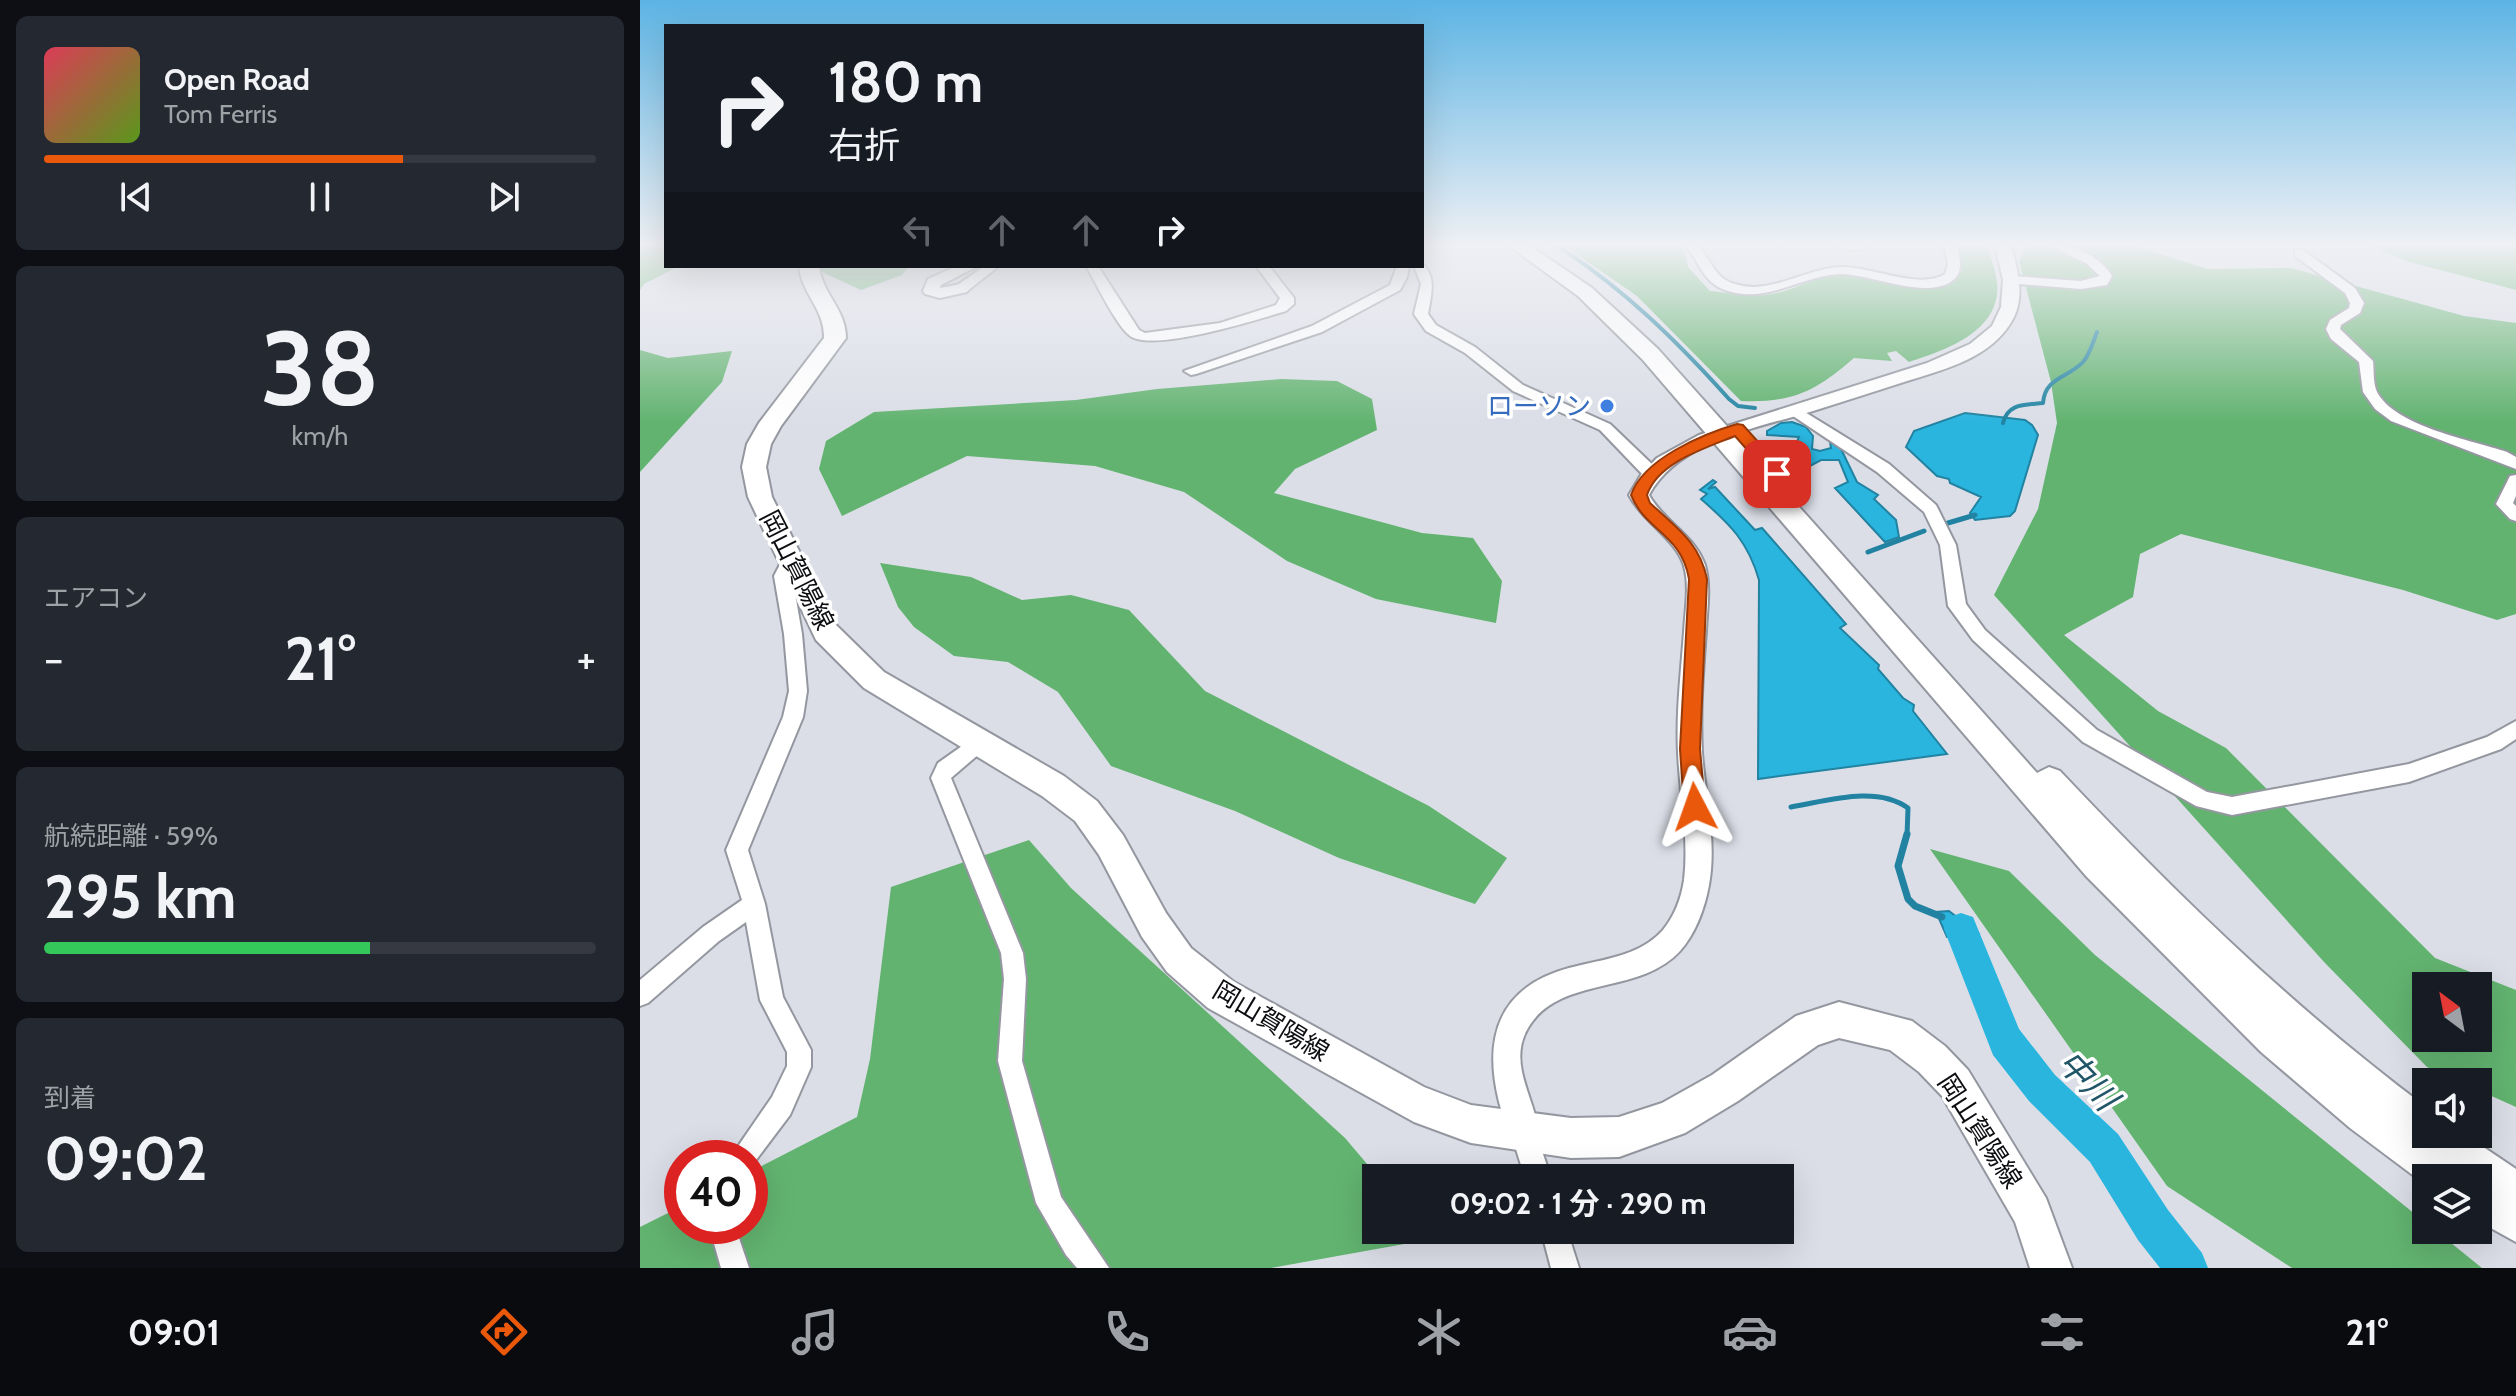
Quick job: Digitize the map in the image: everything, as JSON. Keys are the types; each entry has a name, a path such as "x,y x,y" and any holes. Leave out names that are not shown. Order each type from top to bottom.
{"main road":[{"name":"岡山賀陽線","path":"827,304 837,325 835,338 771,423 759,444 754,467 760,497 826,632 874,680 1053,786 1086,811 1111,845 1154,925 1179,960 1221,995 1414,1103 1471,1124 1571,1138 1619,1137 1671,1119 1725,1088 1809,1029 1839,1020 1899,1034 1932,1059 1955,1083 2032,1212 2051,1268"},
{"path":"1598,304 1728,432 2104,840 2279,1014 2412,1121"},
{"path":"1615,304 1627,314 2098,865 2274,1039 2364,1114 2431,1164"},
{"path":"2450,1148 2516,1193"},
{"path":"2492,1206 2516,1221"}],"street":[{"path":"1116,304 1134,333 1144,337 1222,327 1287,304"},
{"path":"1191,371 1317,329 1366,304"},
{"path":"1423,304 1421,314 1431,328 1470,350 1518,388 1605,427 1651,473"},
{"path":"1534,1164 1507,1070 1506,1045 1516,1020 1528,1004 1548,988 1606,976 1632,967 1657,953 1682,927 1696,895 1699,865 1690,749 1698,579 1695,562 1686,545 1643,506 1639,495 1643,482 1676,456 1728,432 1943,363 1979,346 2007,315 2009,304"},
{"path":"2357,304 2355,310 2335,323 2333,329 2336,336 2366,361 2369,391 2376,401 2412,426 2516,464"},
{"path":"1795,411 1883,468 1930,509 1948,545 1957,606 1979,635 2090,736 2203,800 2232,806 2409,773 2494,743 2516,729"},
{"path":"2516,480 2504,504 2516,515"},
{"path":"756,1140 794,1085 799,1067 799,1050 772,1000 754,904 737,850 793,717 798,691 793,634 783,576 792,557"},
{"path":"979,742 945,769 941,778 1012,953 1015,979 1010,1061 1049,1203 1075,1246 1095,1268"},
{"path":"640,995 711,934 754,904"},
{"path":"728,1244 735,1268"},
{"path":"1558,1244 1565,1268"}],"green space":[{"path":"1645,304 1994,304 1981,326 1969,336 1939,351 1909,362 1896,351 1887,353 1892,361 1854,358 1828,379 1803,393 1775,400 1741,401"},
{"path":"2030,304 2421,304 2464,316 2516,323 2516,614 2497,620 2403,590 2181,534 2140,554 2133,597 2064,635 2158,711 2226,748 2435,958 2470,972 2412,972 2412,1052 2325,963 1994,595 2038,509 2057,423 2051,382"},
{"path":"640,350 668,358 732,351 722,382 640,472"},
{"path":"1281,379 1337,381 1372,399 1377,430 1295,469 1274,493 1422,533 1473,538 1502,581 1496,623 1376,599 1287,561 1184,492 1095,466 967,456 842,516 819,469 826,441 874,412 1076,400 1157,389"},
{"path":"880,563 971,577 1022,600 1071,595 1129,610 1205,691 1429,806 1507,858 1475,904 1339,858 1235,811 1111,766 1058,692 1008,662 954,656 914,627 898,607"},
{"path":"1029,840 1071,888 1345,1138 1367,1164 1362,1164 1362,1244 1404,1244 1271,1268 640,1268 640,1227 664,1215 664,1244 768,1244 768,1163 857,1117 870,1059 891,887"},
{"path":"1930,849 2009,871 2095,955 2412,1212 2412,1244 2452,1244 2482,1268 2292,1268 2167,1186"},
{"path":"2492,981 2516,990 2516,1107 2492,1096 2492,1068 2427,1067 2412,1052 2492,1052"}],"water":[{"path":"1965,413 2025,420 2038,435 2015,511 2010,516 1975,520 1970,513 1981,497 1950,483 1949,479 1937,476 1906,447 1914,431"},
{"path":"1792,422 1806,427 1813,436 1812,449 1820,451 1831,448 1830,442 1841,449 1857,482 1878,495 1874,499 1896,520 1899,537 1885,542 1835,488 1848,482 1839,460 1821,460 1797,473 1777,453 1793,450 1799,437 1767,435 1767,431 1781,423"},
{"path":"1713,480 1716,482 1708,489 1715,487 1755,530 1762,528 1846,624 1840,628 1879,665 1878,669 1903,698 1914,705 1913,711 1947,754 1758,779 1759,580 1750,555 1737,535 1701,499 1707,494 1700,490"},
{"path":"1949,911 1978,933 1947,937 1936,912"}],"waterway":[{"path":"1634,304 1729,399 1738,406 1755,408"},
{"path":"2003,423 2013,408 2043,403 2048,388 2085,359 2097,332"},
{"path":"1948,523 1975,515"},
{"path":"1868,552 1924,531"},
{"path":"1791,807 1851,797 1881,797 1908,808 1907,836"},
{"path":"1907,834 1898,866 1908,899 1915,906 1942,917"},
{"name":"中川","path":"1961,929 2006,1042 2042,1088 2104,1148 2153,1225 2187,1268"}],"place":[{"name":"ローソン","path":"1607,406"}],"route":[{"path":"1695,807 1690,749 1698,579 1695,562 1686,545 1643,506 1639,495 1643,482 1651,473 1676,456 1699,443 1737,429 1777,474"}]}
